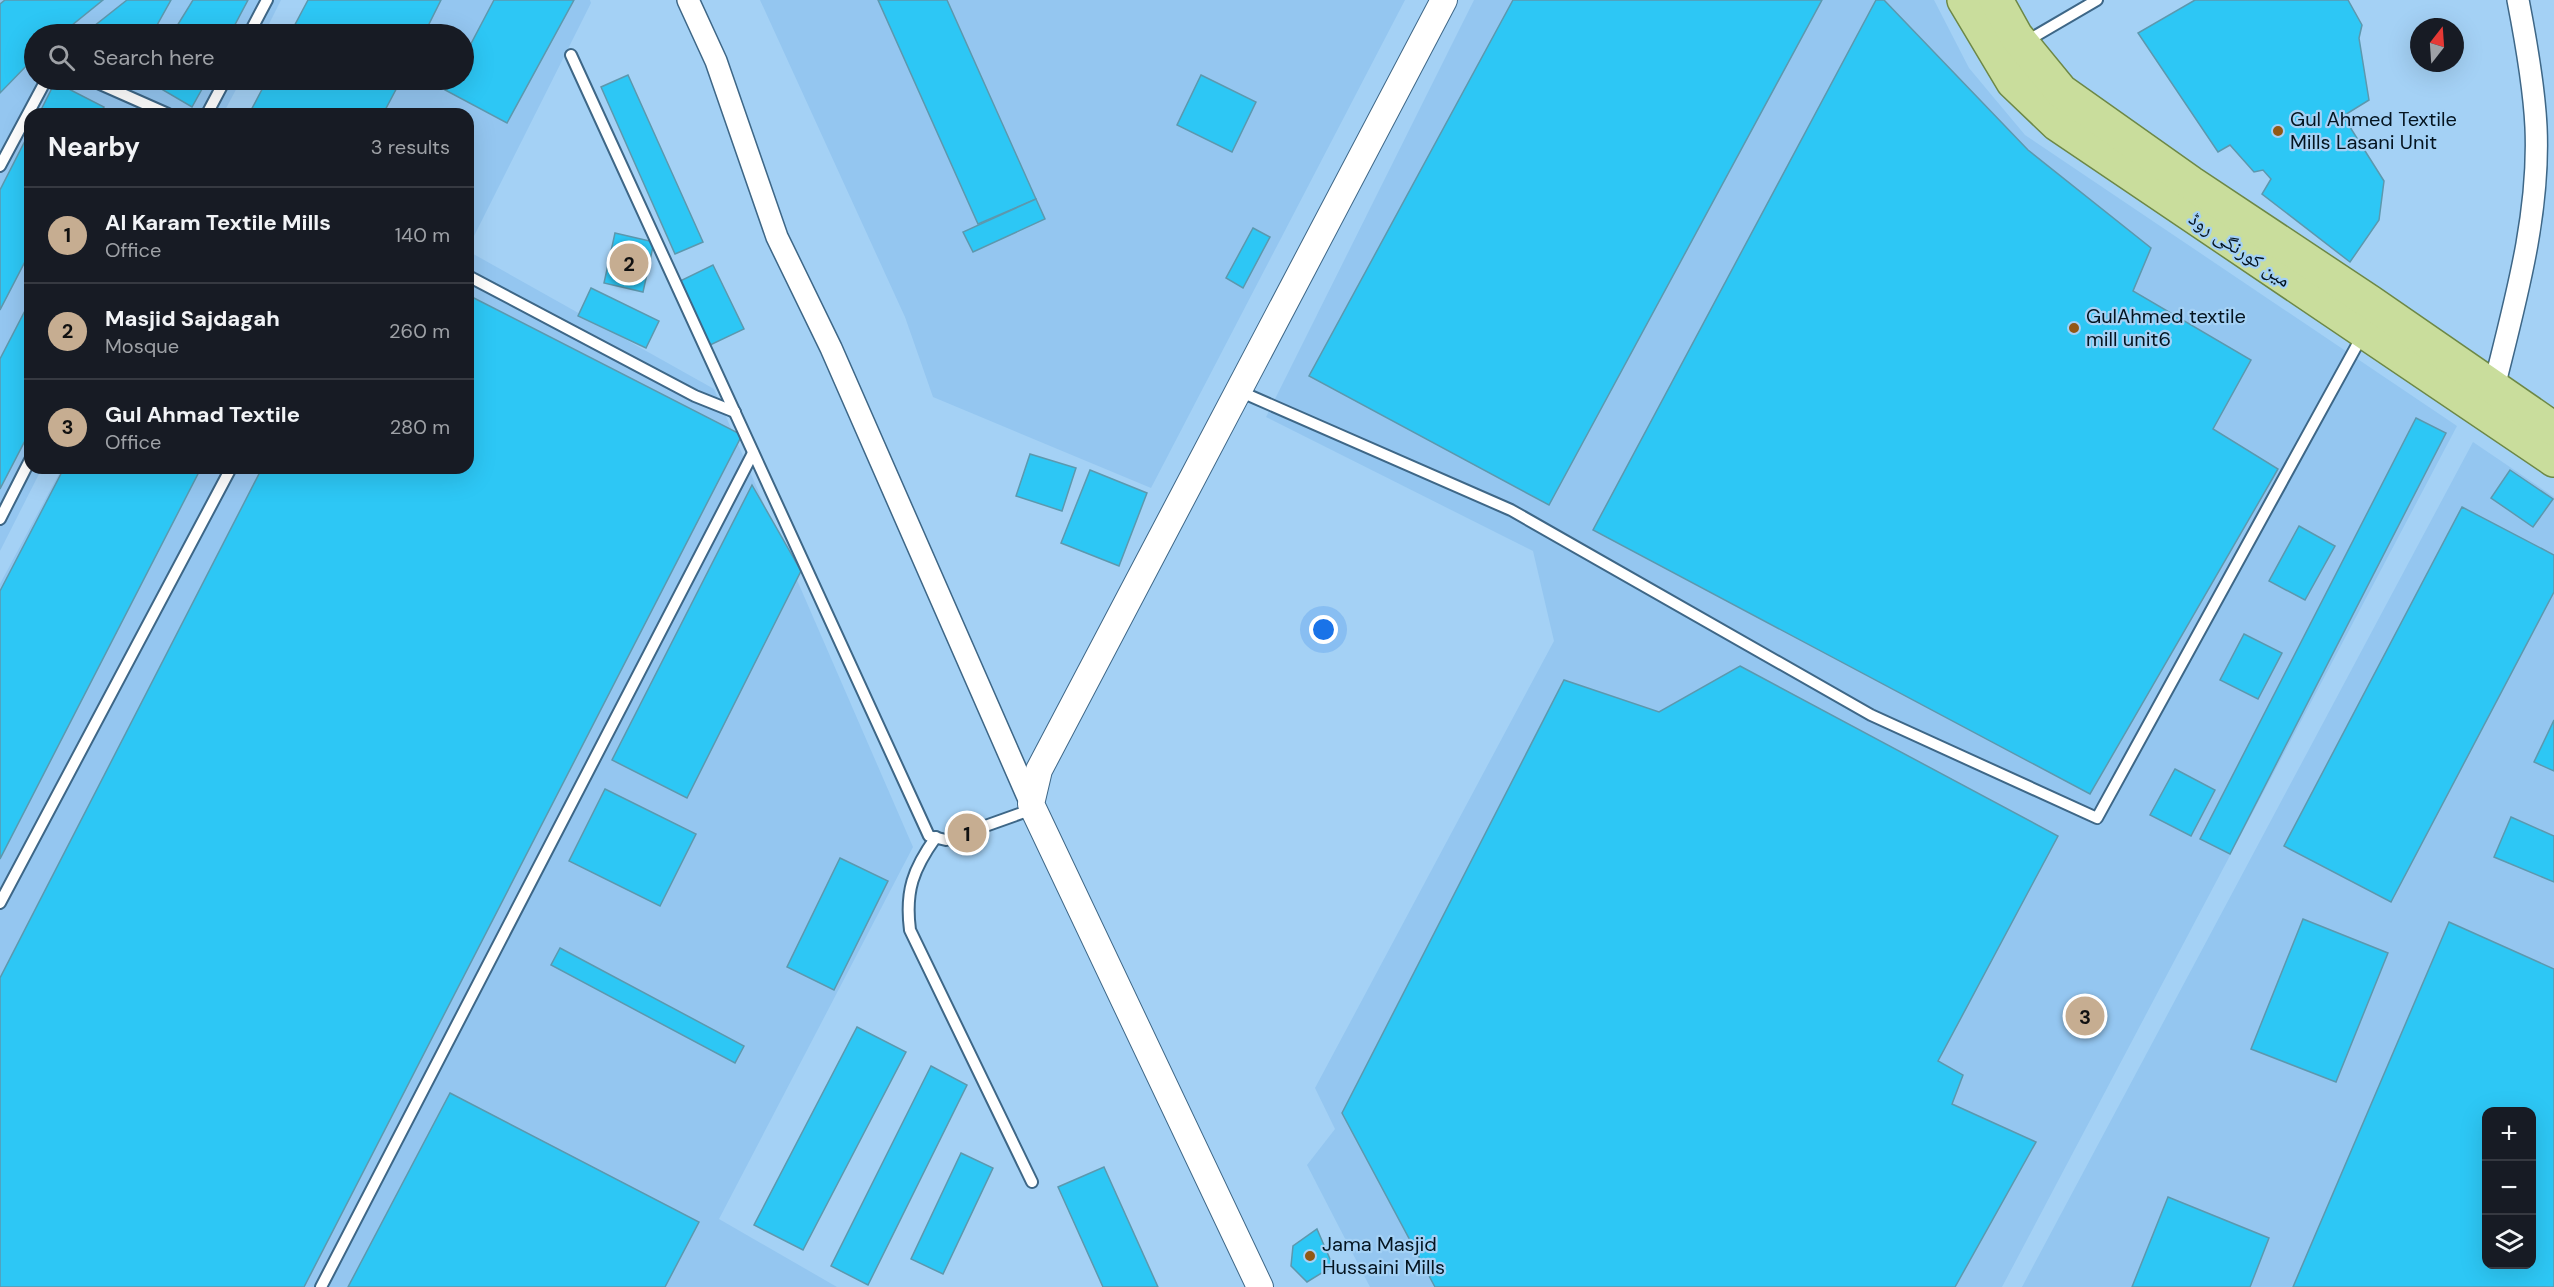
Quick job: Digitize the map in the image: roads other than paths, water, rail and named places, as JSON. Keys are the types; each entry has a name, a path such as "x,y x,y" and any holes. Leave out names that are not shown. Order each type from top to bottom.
{"main road":[{"name":"مین کورنگی روڈ","path":"1964,0 2013,82 2057,124 2554,460"},
{"name":"مین کورنگی روڈ","path":"1996,0 2022,43 2061,91 2191,183 2554,429"}],"street":[{"path":"688,0 716,61 777,237 831,348 1032,807 1260,1287"},
{"path":"1032,807 1039,770 1444,0"},
{"path":"2494,387 2524,262 2535,182 2536,126 2518,0"}],"lane":[{"path":"254,24 267,0"},
{"path":"2022,43 2097,0"},
{"path":"571,55 929,836 946,840 1032,807"},
{"path":"31,108 41,90"},
{"path":"114,90 154,108"},
{"path":"210,108 220,90"},
{"path":"0,166 24,121"},
{"path":"474,279 695,396 735,412"},
{"path":"1239,391 1511,510 1871,715 2097,818 2364,333"},
{"path":"321,1287 753,453"},
{"path":"0,519 24,472"},
{"path":"0,903 228,474"},
{"path":"936,837 921,858 911,882 907,905 910,930 1032,1182"}],"place":[{"name":"Gul Ahmed Textile Mills Lasani Unit","path":"2278,131"},
{"name":"Masjid Sajdagah","path":"629,263"},
{"name":"GulAhmed textile mill unit6","path":"2074,328"},
{"name":"Al Karam Textile Mills","path":"967,833"},
{"name":"Gul Ahmad Textile","path":"2085,1016"},
{"name":"Jama Masjid Hussaini Mills","path":"1310,1256"}]}
